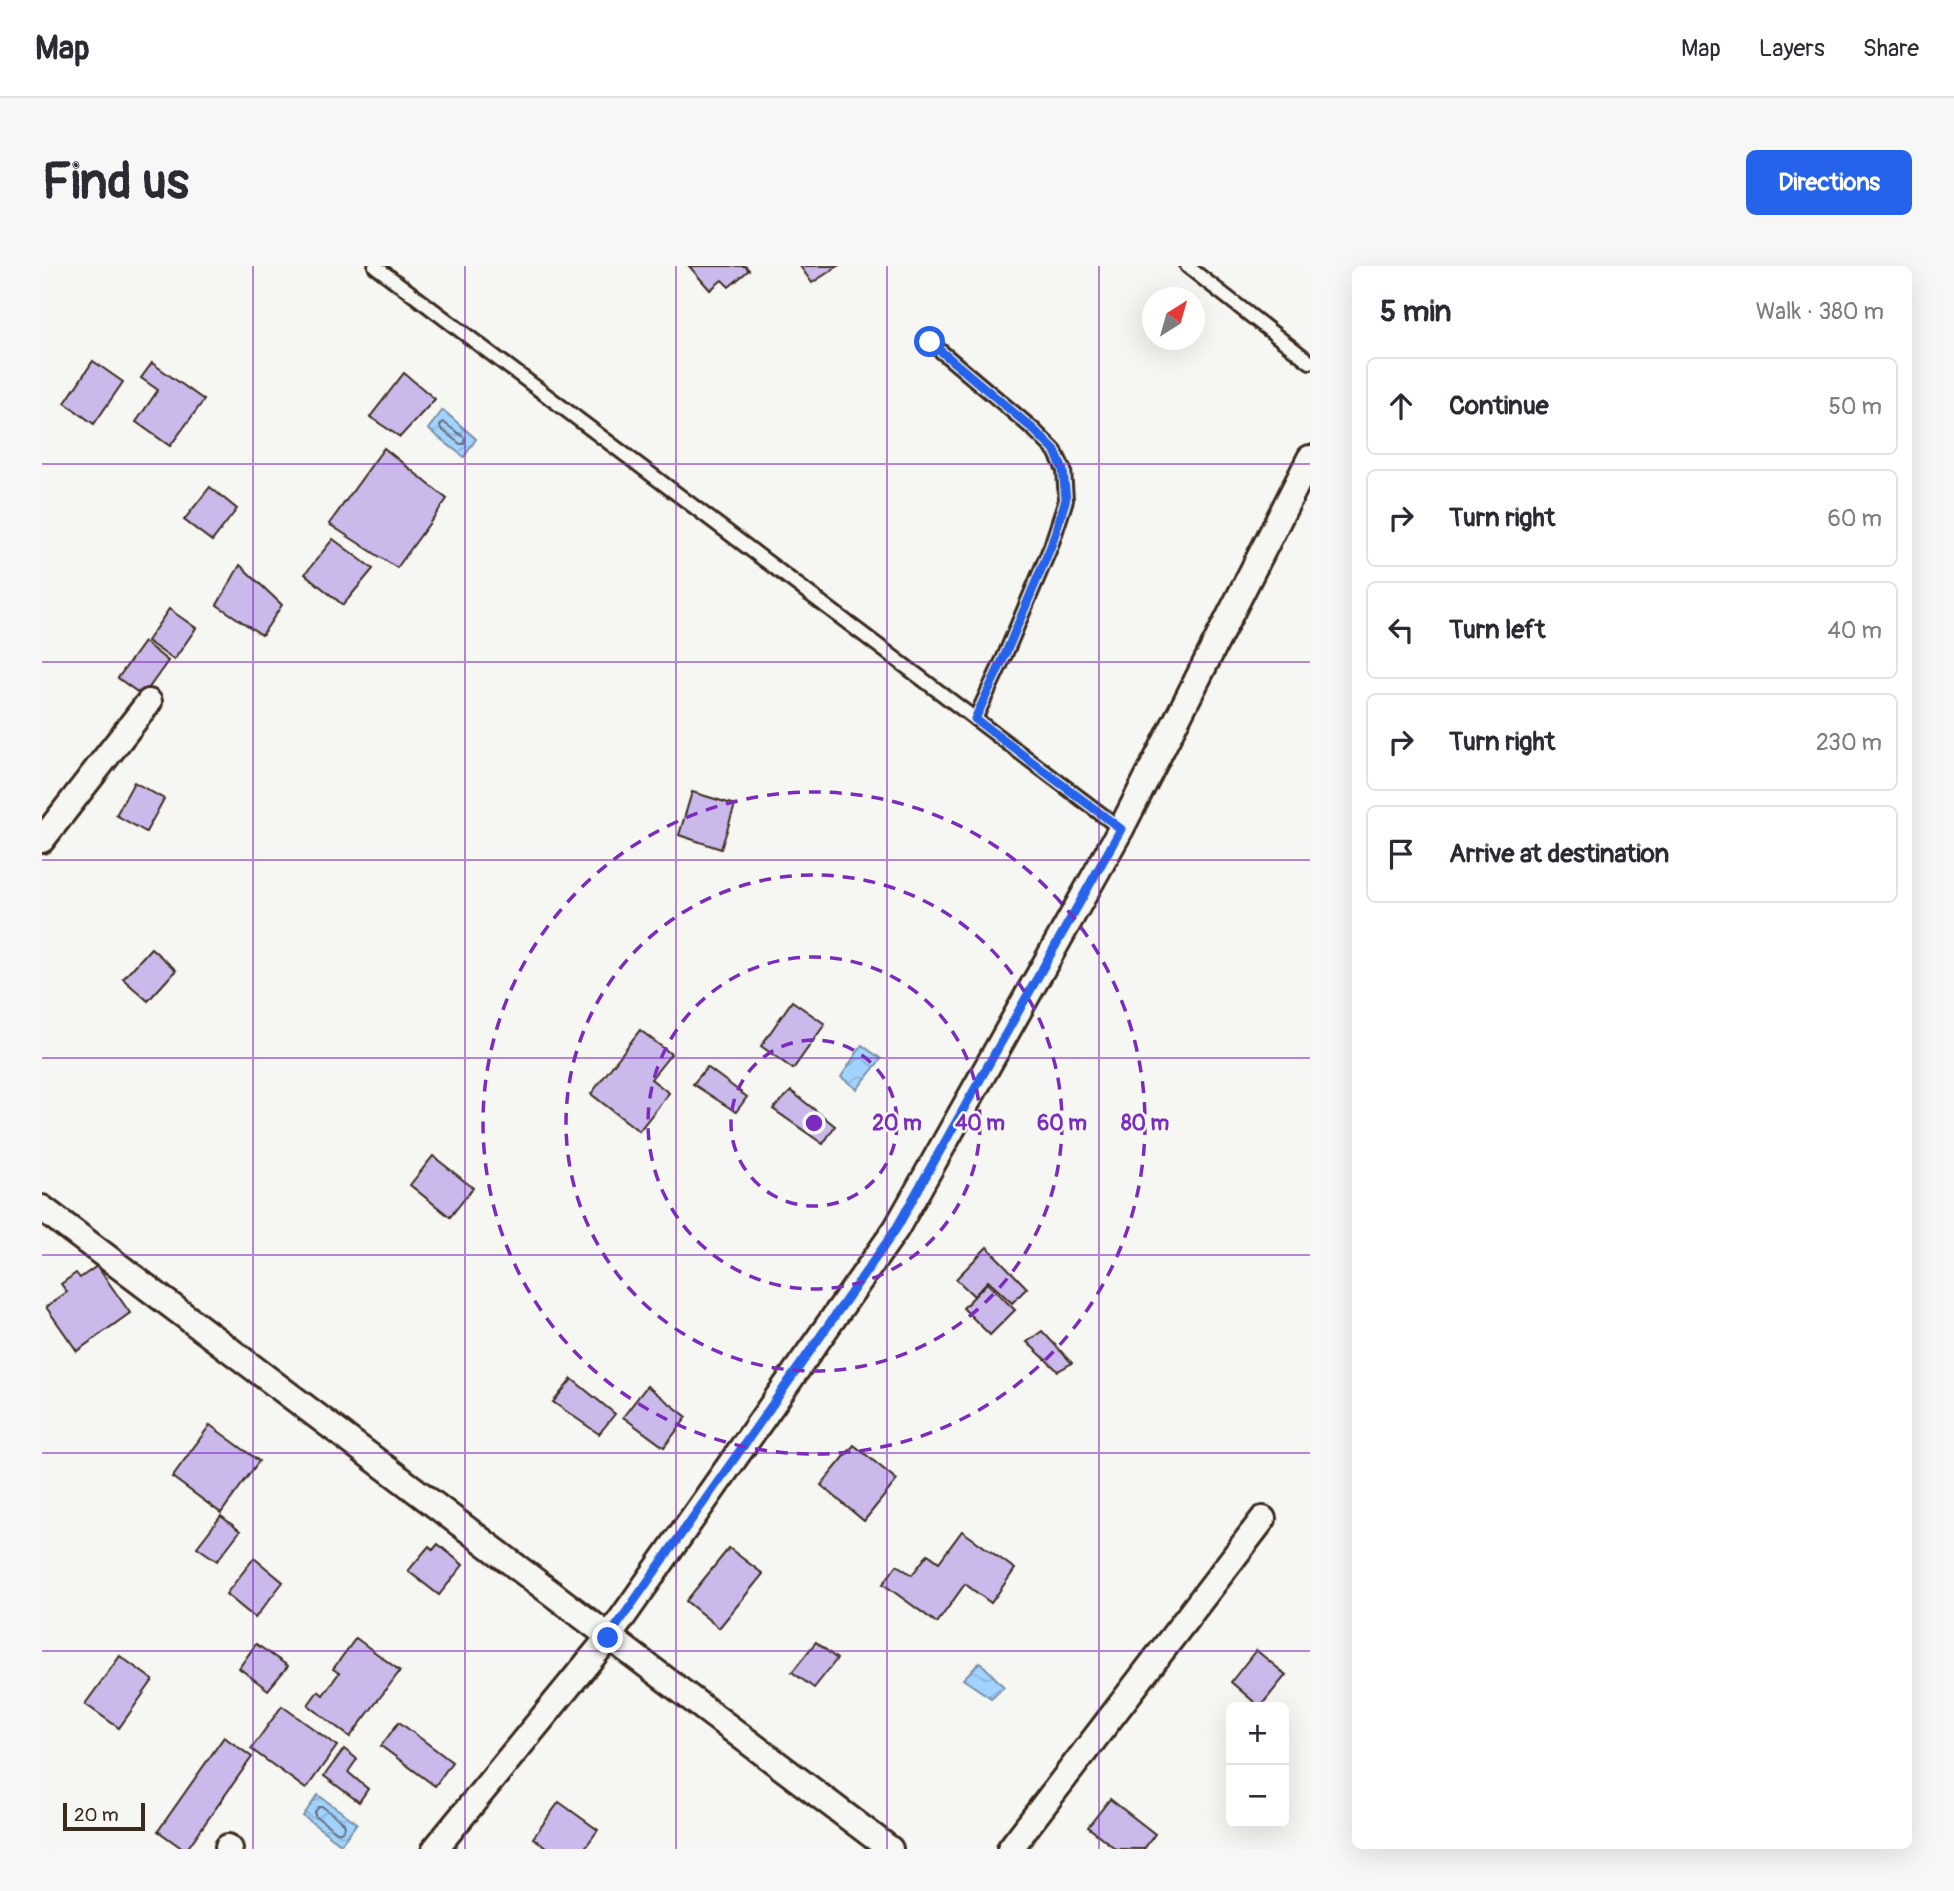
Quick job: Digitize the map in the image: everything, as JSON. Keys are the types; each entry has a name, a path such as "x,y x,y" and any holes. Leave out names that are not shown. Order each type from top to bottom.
{"street":[{"path":"435,1849 608,1638 896,1229 1121,829 1310,458"},
{"path":"42,840 149,702"},
{"path":"42,1208 890,1849"},
{"path":"1010,1849 1263,1519"}],"lane":[{"path":"375,266 1121,829"},
{"path":"1187,266 1310,362"},
{"path":"930,342 1033,429 1055,451 1063,470 1066,499 1051,546 975,719"}],"water":[{"path":"443,410 476,439 464,457 428,429"},
{"path":"862,1045 881,1059 857,1089 841,1077"},
{"path":"980,1662 1004,1687 991,1698 963,1679"},
{"path":"318,1795 357,1823 341,1844 303,1816"}],"building":[{"path":"689,266 745,266 749,270 729,287 722,280 710,290"},
{"path":"800,266 838,266 812,283"},
{"path":"93,361 123,382 94,424 65,403"},
{"path":"152,363 204,400 170,446 136,422 158,390 141,378"},
{"path":"404,373 435,399 400,437 370,417"},
{"path":"384,448 447,499 397,568 329,524"},
{"path":"210,487 237,509 212,541 184,520"},
{"path":"333,539 373,569 343,605 305,574"},
{"path":"240,565 282,605 262,635 217,605"},
{"path":"169,609 196,628 174,660 147,641"},
{"path":"144,642 168,661 143,696 118,678"},
{"path":"134,782 164,799 146,832 116,815"},
{"path":"692,792 735,805 721,849 679,835"},
{"path":"151,948 176,970 148,1001 123,979"},
{"path":"792,1001 825,1024 793,1069 761,1046"},
{"path":"640,1030 671,1054 651,1079 669,1093 639,1131 591,1094"},
{"path":"707,1067 747,1097 736,1112 693,1084"},
{"path":"791,1091 835,1126 823,1144 773,1109"},
{"path":"433,1156 473,1188 450,1217 410,1185"},
{"path":"987,1247 1027,1288 1012,1303 988,1281 974,1296 956,1279"},
{"path":"97,1266 130,1313 77,1351 46,1307 67,1292 61,1284 76,1273 80,1278"},
{"path":"987,1283 1015,1310 990,1335 963,1308"},
{"path":"1042,1331 1072,1363 1058,1371 1027,1342"},
{"path":"572,1379 615,1414 599,1434 553,1402"},
{"path":"647,1386 687,1417 664,1447 623,1417"},
{"path":"210,1425 259,1461 221,1513 172,1477"},
{"path":"854,1445 897,1480 864,1521 821,1485"},
{"path":"221,1516 240,1531 217,1561 197,1547"},
{"path":"962,1531 1015,1569 991,1603 965,1584 937,1623 883,1584 897,1565 912,1575 928,1554 939,1562"},
{"path":"438,1544 463,1565 439,1595 408,1571 429,1546 433,1550"},
{"path":"729,1548 763,1574 719,1628 686,1601"},
{"path":"254,1558 283,1582 255,1618 226,1594"},
{"path":"356,1638 400,1671 350,1737 308,1705 318,1691 323,1695 339,1673 333,1669"},
{"path":"816,1642 837,1659 814,1688 792,1672"},
{"path":"256,1644 288,1666 268,1690 239,1668"},
{"path":"1256,1650 1286,1675 1264,1702 1254,1702 1231,1682"},
{"path":"120,1656 153,1680 119,1728 85,1704"},
{"path":"282,1706 337,1746 306,1789 251,1749"},
{"path":"399,1722 452,1762 435,1786 381,1746"},
{"path":"224,1737 252,1757 187,1849 183,1849 158,1831"},
{"path":"344,1749 357,1759 348,1772 368,1789 359,1802 324,1776"},
{"path":"1110,1799 1155,1834 1144,1849 1116,1849 1088,1827"},
{"path":"559,1802 598,1830 584,1849 549,1849 533,1838"}],"route":[{"path":"608,1638 896,1229 1121,829 975,719 1051,546 1066,499 1063,470 1055,451 1033,429 930,342"}]}
